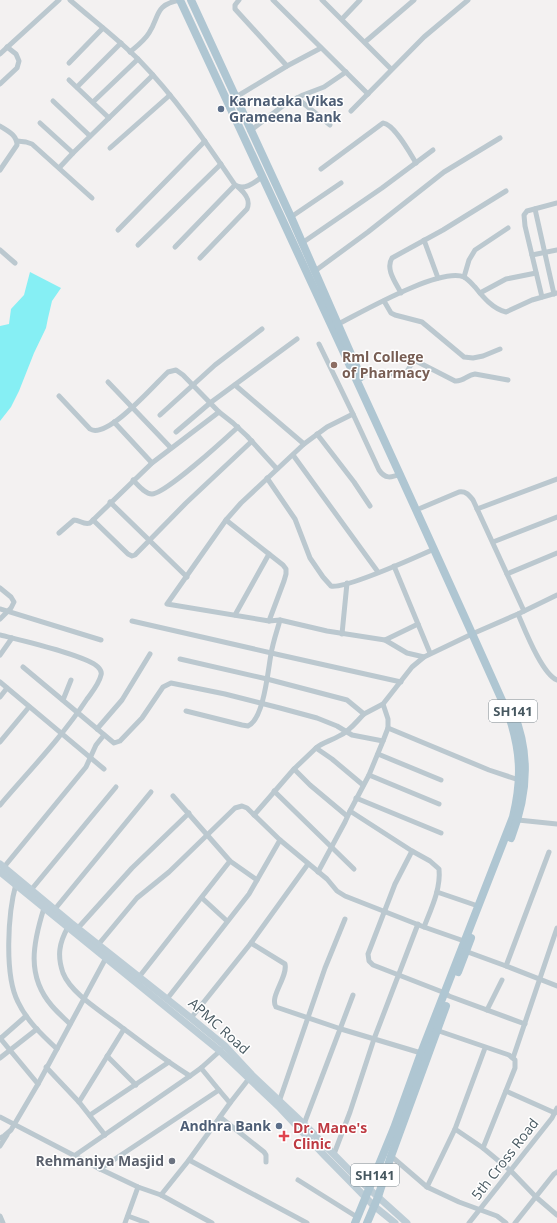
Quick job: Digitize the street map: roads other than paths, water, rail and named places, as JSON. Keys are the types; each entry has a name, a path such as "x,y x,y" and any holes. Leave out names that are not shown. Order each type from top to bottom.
{"main road":[{"path":"180,0 287,219"},
{"path":"191,0 236,97 266,174"},
{"name":"SH141","path":"287,219 302,243 421,508 509,716 517,742 519,780 518,796 513,817 464,941 464,951"},
{"name":"SH141","path":"287,219 434,549 473,633 514,713 521,737 525,759 525,782 518,820 447,994 421,1053 394,1128 356,1220"},
{"name":"SH141","path":"367,1223 378,1197 447,994"}],"street":[{"path":"0,54 59,0"},
{"path":"70,0 138,59 153,75 206,141 237,186 246,195 248,201 247,209 200,258"},
{"path":"130,52 149,33 163,6 180,0"},
{"path":"239,0 235,5 235,9 288,66"},
{"path":"273,0 368,94"},
{"path":"322,0 391,69"},
{"path":"342,19 360,0"},
{"path":"365,42 414,0"},
{"path":"351,111 424,37 468,0"},
{"path":"69,63 103,28"},
{"path":"77,87 121,44"},
{"path":"0,84 17,68 20,62 16,54 7,47"},
{"path":"236,97 321,48"},
{"path":"93,102 138,59"},
{"path":"250,131 272,112 297,98 324,88 346,72"},
{"path":"59,168 153,75"},
{"path":"69,80 109,118"},
{"path":"110,148 170,95"},
{"path":"297,98 330,125"},
{"path":"53,102 90,136"},
{"path":"40,123 73,153"},
{"path":"321,169 383,123 386,123 392,128 416,163"},
{"path":"0,126 14,136 17,142 17,145 0,170"},
{"path":"314,271 368,232 444,172 500,138"},
{"path":"118,230 206,141"},
{"path":"17,142 32,144 92,198"},
{"path":"302,243 382,188 433,150"},
{"path":"138,245 221,164"},
{"path":"175,247 237,186 250,185 266,174"},
{"path":"287,219 341,183"},
{"path":"401,293 391,272 390,262 392,258 455,223 506,191"},
{"path":"542,297 525,226 524,215 527,211 557,203"},
{"path":"338,324 401,293 438,278 456,276 464,277 490,303 498,309 506,312 542,297 555,294 535,209"},
{"path":"464,277 469,260 475,250 508,228"},
{"path":"424,240 438,278"},
{"path":"0,250 15,263"},
{"path":"532,255 557,250"},
{"path":"480,293 506,279 536,273"},
{"path":"384,301 391,313 422,322 464,357 468,358 483,356 500,349"},
{"path":"160,415 214,365 262,329"},
{"path":"176,432 210,403 297,339"},
{"path":"319,344 381,473 384,476 392,478 400,474"},
{"path":"360,374 373,372 404,375 410,365 416,361 459,382 471,374 508,380"},
{"path":"59,396 92,431 98,431 114,422 132,408 164,376 172,371 179,372 219,412 238,427 277,469"},
{"path":"108,382 170,448"},
{"path":"235,385 304,444"},
{"path":"59,533 74,520 86,524 93,520 152,462 219,412"},
{"path":"353,414 318,434 304,444 241,503 226,520 167,604 269,621 280,620 342,634 385,640 407,653 424,657"},
{"path":"114,422 152,462"},
{"path":"133,480 146,493 154,494 160,492 185,473 238,427"},
{"path":"318,434 370,506"},
{"path":"93,520 123,550 132,556 135,555 186,503 252,441"},
{"path":"293,455 378,572"},
{"path":"267,478 295,519 306,550 330,586 347,583 378,572 434,549"},
{"path":"477,509 557,478"},
{"path":"421,508 459,492 463,492 470,496 493,542 524,611"},
{"path":"110,502 187,577"},
{"path":"493,542 557,517"},
{"path":"226,520 283,565 286,569 286,574 269,621"},
{"path":"507,574 557,553"},
{"path":"234,615 269,554"},
{"path":"394,566 430,653"},
{"path":"342,634 347,583"},
{"path":"0,588 13,599 13,605 0,619"},
{"path":"254,815 294,769 316,748 323,742 346,732 364,714 383,704 412,667 424,657 557,595"},
{"path":"0,609 101,640"},
{"path":"518,614 542,663 550,675 557,680"},
{"path":"186,711 248,726 251,725 256,719 262,704 280,620"},
{"path":"132,621 401,682"},
{"path":"385,640 418,624"},
{"path":"0,635 77,657 99,668 101,676 97,685 78,713 0,805"},
{"path":"0,655 12,638"},
{"path":"97,729 122,700 150,654"},
{"path":"180,659 267,679 347,700 364,714"},
{"path":"23,667 114,743 120,741 146,714 163,687 168,684 176,684 226,694 317,718 337,726 352,735 383,742"},
{"path":"63,700 71,680"},
{"path":"0,682 104,769"},
{"path":"0,696 7,688"},
{"path":"318,872 346,822 383,742 388,728 388,719 383,704"},
{"path":"0,742 30,707"},
{"path":"388,728 489,770 519,780"},
{"path":"1,868 86,766 96,746 104,735"},
{"path":"316,748 364,785"},
{"path":"378,754 442,780"},
{"path":"294,769 310,785 349,813 430,861 439,869 437,892 424,927"},
{"path":"369,775 439,804"},
{"path":"31,890 116,788"},
{"path":"274,791 354,869"},
{"path":"55,909 151,792"},
{"path":"173,796 230,861 257,880"},
{"path":"356,798 441,833"},
{"path":"98,945 137,898 169,872 238,806 247,808 280,840 331,882 337,890 345,896 464,941"},
{"path":"78,928 132,868 189,813"},
{"path":"518,820 557,824"},
{"path":"167,999 227,920 249,894 280,840"},
{"path":"412,851 395,884 384,912 368,958 370,963 525,1024"},
{"path":"506,966 549,852"},
{"path":"139,977 230,861"},
{"path":"191,1018 251,942 308,864"},
{"name":"APMC Road","path":"1,868 16,884 44,908 107,956 222,1049"},
{"name":"APMC Road","path":"1,868 78,928 98,945 107,956 139,977 191,1018 250,1077 325,1156 367,1192 378,1197 408,1223"},
{"path":"16,884 12,899 9,948 10,971 15,997 26,1016 57,1049"},
{"path":"437,892 478,906"},
{"path":"202,898 227,920"},
{"path":"44,908 37,930 34,949 33,963 35,973 44,996 70,1024"},
{"path":"280,1100 307,1018 345,919"},
{"path":"334,1154 350,1112 374,1039 418,924"},
{"path":"68,927 62,937 59,959 67,980 84,998 124,1029 190,1076"},
{"path":"513,1058 557,928"},
{"path":"251,942 284,964 285,972 274,1001 275,1005 279,1008 341,1029 421,1053"},
{"path":"464,951 557,986"},
{"path":"0,1146 38,1084 107,956"},
{"path":"487,1010 502,980"},
{"path":"304,1124 353,995"},
{"path":"26,1016 0,1038 38,1084"},
{"path":"0,1058 37,1029"},
{"path":"79,1102 124,1029"},
{"path":"436,1030 509,1055 516,1062 515,1068 483,1148"},
{"path":"427,1187 455,1129 485,1048"},
{"path":"74,1156 190,1076 222,1049"},
{"path":"107,1056 136,1084"},
{"path":"90,1115 169,1062"},
{"path":"46,1067 79,1102 105,1135"},
{"path":"201,1068 230,1103"},
{"path":"161,1195 189,1160 250,1077"},
{"name":"APMC Road","path":"250,1077 280,1100 334,1154 367,1192 374,1206 395,1223"},
{"path":"100,1169 219,1090"},
{"path":"506,1091 554,1113 557,1123"},
{"name":"5th Cross Road","path":"469,1223 511,1171 554,1113"},
{"path":"0,1117 138,1188 161,1195 212,1223"},
{"path":"220,1117 264,1152 266,1162"},
{"path":"455,1129 483,1148 511,1171 536,1197 557,1215"},
{"path":"0,1138 8,1133"},
{"path":"391,1156 427,1187 459,1202 497,1216 506,1223"},
{"path":"189,1160 307,1223"},
{"path":"516,1223 557,1172"},
{"path":"298,1180 356,1220"},
{"path":"125,1223 138,1188"},
{"path":"0,1216 3,1223"},
{"path":"128,1216 147,1223"}],"water":[{"path":"30,272 61,288 52,301 46,328 19,391 11,407 0,421 0,326 9,324 11,309 24,295"}],"place":[{"name":"Karnataka Vikas Grameena Bank","path":"221,109"},
{"name":"Rml College of Pharmacy","path":"334,365"},
{"name":"Andhra Bank","path":"279,1126"},
{"name":"Dr. Mane's Clinic","path":"284,1136"},
{"name":"Rehmaniya Masjid","path":"172,1161"}]}
